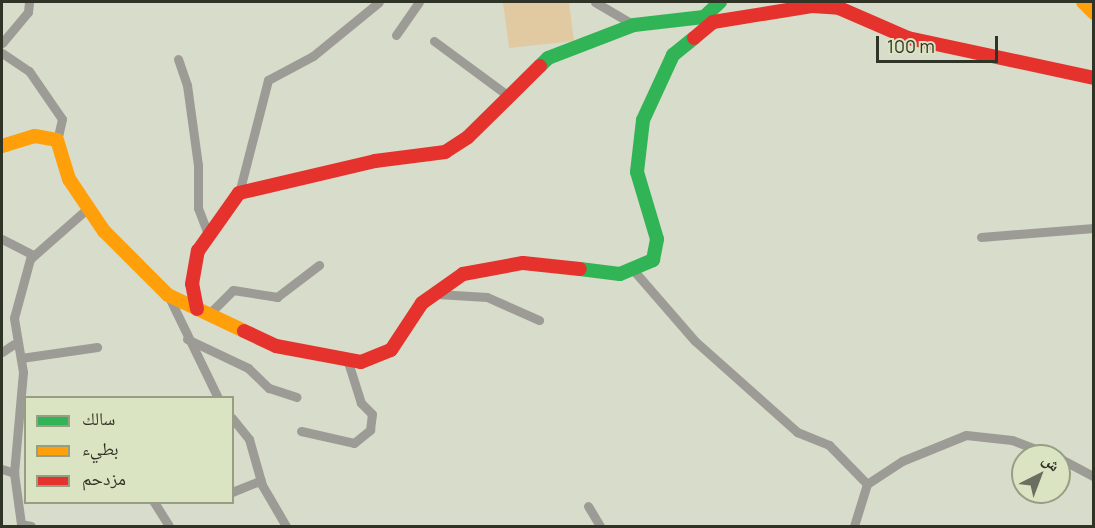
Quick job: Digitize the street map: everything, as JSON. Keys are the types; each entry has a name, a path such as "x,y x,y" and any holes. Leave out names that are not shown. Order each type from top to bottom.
{"street":[{"path":"2,43 26,15 28,2"},
{"path":"202,312 193,271 208,234 238,193 268,81 313,56 379,2"},
{"path":"396,35 419,2"},
{"path":"595,2 634,25"},
{"path":"2,53 29,71 63,119 57,140 69,179 88,208 124,255 168,295 276,346 348,362 369,362 391,350 432,295 463,274 507,264 635,272 653,260 658,247 637,172 647,106 673,55 710,18 720,2"},
{"path":"1083,2 1094,13"},
{"path":"238,193 375,161 445,152 468,137 506,94 548,58 634,25 812,6 842,5 908,38 1094,78"},
{"path":"434,41 506,94"},
{"path":"178,59 198,165 198,208 208,234"},
{"path":"2,146 35,136 57,140"},
{"path":"24,526 14,473 22,417 21,358 14,344 16,308 33,255 88,208"},
{"path":"981,237 1094,228"},
{"path":"2,239 33,255"},
{"path":"202,312 233,290 277,297 320,265"},
{"path":"635,272 695,341 797,432 829,445 867,484"},
{"path":"168,295 187,339 217,396"},
{"path":"432,295 487,297 539,320"},
{"path":"187,339 248,368 269,388 297,397"},
{"path":"2,352 14,344"},
{"path":"21,358 97,347"},
{"path":"301,432 354,443 370,430 372,414 361,403 348,362"},
{"path":"234,421 249,440 261,480 286,526"},
{"path":"854,526 867,484 902,460 966,435 1012,440 1022,444"},
{"path":"1071,465 1094,477"},
{"path":"2,469 14,473"},
{"path":"234,491 261,480"},
{"path":"155,504 169,526"},
{"path":"588,506 600,526"}],"shaded area":[{"path":"503,2 569,2 574,41 509,48"}],"traffic: fast":[{"path":"540,66 548,58 634,25 704,17 720,2"},
{"path":"580,269 620,274 653,260 657,239 637,172 643,120 673,55 694,38"}],"traffic: slow":[{"path":"1083,2 1094,13"},
{"path":"2,146 35,136 57,140 69,179 104,231 168,295 244,331"}],"traffic: jam":[{"path":"694,38 713,22 812,6 839,8 908,38 1094,78"},
{"path":"197,309 192,284 198,251 239,193 375,161 445,152 468,137 540,66"},
{"path":"244,331 276,346 361,362 391,350 422,303 463,274 523,263 580,269"}]}
